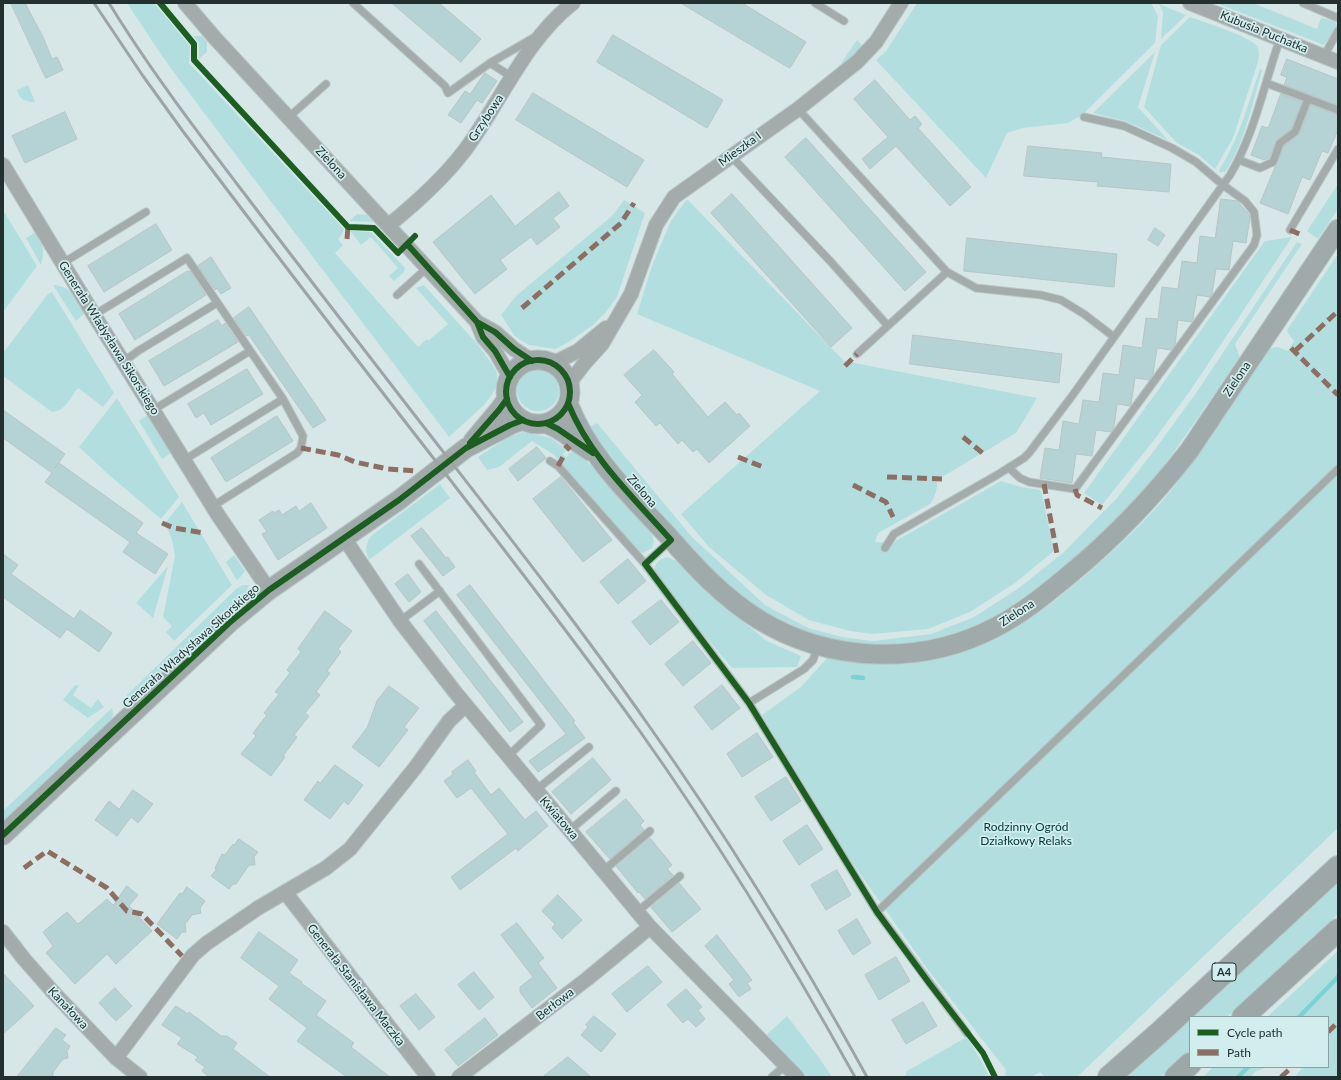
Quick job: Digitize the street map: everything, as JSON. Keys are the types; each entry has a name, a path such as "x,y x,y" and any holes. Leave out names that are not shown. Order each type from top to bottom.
{"highway":[{"name":"A4","path":"1109,1077 1159,1033 1338,866"},
{"path":"1244,1016 1338,930"},
{"path":"1176,1077 1189,1065"}],"main road":[{"name":"Zielona","path":"568,394 573,416 597,456 710,582 744,610 780,631 819,646 854,653 875,654 907,654 937,649 968,639 998,626 1022,611 1046,594 1112,538 1147,502 1189,450 1338,229"},
{"path":"532,361 542,361 552,364 562,372 568,394 561,414 546,423 532,424 514,414 507,399 506,388 510,377 522,365 532,361"},
{"name":"Generała Władysława Sikorskiego","path":"466,448 507,399"},
{"name":"Generała Władysława Sikorskiego","path":"3,835 229,623 269,590 399,500 466,448 510,425 523,420"},
{"name":"Zielona","path":"546,423 558,429 597,456"}],"street":[{"name":"Zielona","path":"185,3 477,322 495,332 514,349 532,361"},
{"name":"Grzybowa","path":"389,225 430,188 464,151 541,35 558,15 573,3"},
{"name":"Mieszka I","path":"568,394 584,364 602,344 631,294 656,225 674,197 798,108 857,62 876,42 901,3"},
{"name":"Kubusia Puchatka","path":"1190,3 1338,62"},
{"name":"Generała Władysława Sikorskiego","path":"3,165 184,460 269,590"},
{"name":"Mieszka I","path":"552,364 578,351 615,320"},
{"name":"Zielona","path":"477,322 483,337 495,351 510,377"},
{"name":"Kwiatowa","path":"344,538 400,621 466,705 637,912 797,1077"},
{"path":"116,1058 192,955 258,908 326,868 350,849 415,768 449,721 466,705"},
{"name":"Generała Stanisława Maczka","path":"285,892 428,1077"},
{"name":"Berłowa","path":"459,1077 587,979 650,927"},
{"name":"Kanałowa","path":"3,932 53,992 116,1058 140,1077"}],"lane":[{"path":"353,3 445,86 448,93 490,62 541,35"},
{"path":"815,3 844,21"},
{"path":"1303,3 1338,18"},
{"path":"1324,56 1338,31"},
{"path":"885,548 894,534 1010,468 1029,453 1223,185 1239,160 1256,117 1280,39"},
{"path":"490,62 512,77"},
{"path":"1266,83 1338,110"},
{"path":"289,118 326,84"},
{"path":"1239,160 1260,168 1273,162 1280,143 1295,132 1308,99"},
{"path":"798,108 947,272 976,288 1041,295 1061,300 1084,314 1114,337"},
{"path":"1010,468 1020,478 1029,482 1075,489 1254,245 1257,235 1254,212 1245,201 1196,162 1172,148 1124,126 1084,117"},
{"path":"1290,230 1338,148"},
{"path":"731,156 888,326"},
{"path":"63,263 146,212"},
{"path":"94,314 187,258 282,399 303,436 297,453 213,506"},
{"path":"397,295 428,267"},
{"path":"857,354 947,272"},
{"path":"124,362 138,351 217,303"},
{"path":"153,410 250,350"},
{"path":"184,460 282,399"},
{"path":"550,461 558,466 645,564 749,703 877,912 967,1033"},
{"path":"877,912 1338,470"},
{"path":"645,564 671,540"},
{"path":"419,564 540,726 508,756"},
{"path":"400,621 440,591"},
{"path":"749,703 804,669 813,660 819,646"},
{"path":"536,790 589,747"},
{"path":"570,830 616,791"},
{"path":"603,871 650,831"},
{"path":"637,912 680,876"},
{"path":"772,1077 786,1065"}],"green space":[{"path":"127,3 154,3 190,46 189,63 344,229 338,239 343,245 335,253 418,347 427,339 428,341 448,324 416,288 424,285 479,346 496,370 497,386 484,405 449,437 195,101 162,56"},
{"path":"917,3 1151,3 1158,16 1155,43 1082,115 1068,123 1023,128 1007,133 986,178 876,60 886,51"},
{"path":"1216,3 1253,3 1317,29 1321,18 1334,21 1338,26 1324,45"},
{"path":"1159,4 1186,15 1161,39 1163,12"},
{"path":"1190,17 1245,38 1257,46 1259,52 1258,62 1233,138 1215,169 1199,155 1177,143 1144,107 1161,45"},
{"path":"193,36 202,36 207,42 207,52 199,59 199,42"},
{"path":"857,40 863,46 854,57 835,72"},
{"path":"1155,52 1138,107 1168,140 1125,121 1093,113"},
{"path":"1260,69 1262,70 1243,136 1225,172 1220,172 1219,170 1238,134"},
{"path":"28,85 35,102 23,100 18,93 17,90"},
{"path":"1338,184 1338,209 1318,239 1307,231"},
{"path":"687,199 844,361 1037,398 1016,433 937,480 936,492 930,504 878,533 875,542 892,543 1001,481 1021,487 1041,490 1054,551 1015,583 970,612 928,629 872,634 850,631 809,620 766,595 709,547 681,514 820,391 637,314 653,263 671,221"},
{"path":"624,200 645,213 617,297 606,312 592,326 567,343 555,349 529,345 520,340 514,335 501,315 516,296 612,216"},
{"path":"3,210 37,266 3,312"},
{"path":"357,214 367,215 374,222 349,221"},
{"path":"351,231 371,232 405,268 404,272 394,281 389,276 398,268 371,237 361,245"},
{"path":"36,232 43,248 41,265 26,238"},
{"path":"1292,237 1192,388 1154,440 1102,505 1084,493 1265,241"},
{"path":"1297,242 1302,244 1235,344 1240,358 1159,473 1136,502 1096,541 1021,603 984,626 928,645 875,645 845,642 808,632 769,614 747,600 717,575 650,504 587,428 597,423 692,537 765,605 808,628 842,637 873,641 931,634 974,617 1019,588 1064,552 1117,498 1196,393"},
{"name":"Rodzinny Ogród Działkowy Relaks","path":"1338,254 1338,828 1077,1077 1045,1077 1040,1072 1031,1077 1005,1077 1006,1070 926,967 846,854 762,715 801,687 827,658 886,664 940,658 991,640 1017,626 1059,597 1119,545 1150,515 1169,493 1268,349 1278,347 1288,351 1294,341 1287,330"},
{"path":"53,285 65,288 73,294 79,303 85,313 76,321"},
{"path":"52,292 114,393 103,407 78,388 64,407 52,412 3,376 3,353 48,294"},
{"path":"534,369 542,369 550,372 556,378 559,390 556,402 550,408 542,411 534,411 526,408 520,402 517,394 517,386 520,378 526,372"},
{"path":"117,398 179,497 161,519 109,475 79,447"},
{"path":"148,415 171,453 162,459 139,421"},
{"path":"523,432 551,438 567,450 563,454 566,457 573,450 593,467 614,487 649,528 654,542 652,548 643,553 636,551 633,545 554,455 532,441 499,467 487,470 478,457 508,437"},
{"path":"440,484 450,498 369,560 366,548 371,536"},
{"path":"182,502 232,585 174,641 166,632 172,626 163,617 175,556 172,540 165,523"},
{"path":"234,555 245,571 238,580 226,562"},
{"path":"667,557 681,563 707,592 767,641 801,656 797,667 732,668 659,582 655,566 659,561"},
{"path":"168,566 153,618 136,603"},
{"path":"243,585 249,585 245,595 138,697 127,699 127,695 236,589"},
{"path":"75,685 79,686 73,695 91,708 98,699 104,707 88,718 63,700"},
{"path":"112,708 113,714 111,721 3,822 3,811"},
{"path":"1338,878 1338,914 1228,1016 1189,1016 1189,1052 1161,1077 1122,1077"},
{"path":"1338,951 1338,1077 1295,1077 1302,1068 1329,1068 1329,1016 1268,1016"},
{"path":"787,1016 832,1077 802,1077 763,1038"},
{"path":"967,1037 989,1077 905,1077 907,1071"},
{"path":"1212,1068 1265,1068 1255,1072 1251,1077 1203,1077"}],"building":[{"path":"11,3 25,3 43,37 52,59 57,57 63,70 46,78"},
{"path":"392,3 439,3 481,39 461,62"},
{"path":"681,3 742,3 806,42 790,68"},
{"path":"613,35 723,100 707,128 597,62"},
{"path":"1287,59 1338,79 1338,105 1284,85 1287,77 1281,75"},
{"path":"485,73 497,81 482,103 477,100 461,123 448,115 465,91 470,94"},
{"path":"875,80 910,120 915,116 922,124 918,128 971,187 950,206 896,146 870,169 862,159 888,137 854,99"},
{"path":"533,93 644,160 627,187 516,120"},
{"path":"1281,94 1302,102 1291,129 1277,139 1269,158 1264,160 1251,155 1262,126 1268,128"},
{"path":"1311,105 1338,115 1338,130 1328,153 1322,151 1310,180 1302,177 1288,214 1260,203 1284,146 1299,134"},
{"path":"65,112 77,139 25,163 12,136"},
{"path":"806,138 926,272 905,291 785,157"},
{"path":"1028,146 1102,153 1101,157 1171,164 1169,192 1097,186 1098,182 1024,176"},
{"path":"559,192 569,206 553,218 560,227 537,245 531,237 500,260 507,269 475,294 433,242 491,195 515,226"},
{"path":"732,194 852,328 831,347 711,213"},
{"path":"1221,199 1237,201 1249,214 1250,218 1246,243 1233,241 1229,270 1216,269 1212,294 1210,297 1197,295 1193,319 1191,322 1178,320 1175,345 1171,350 1157,348 1153,374 1149,380 1135,378 1131,404 1130,406 1117,404 1114,427 1111,432 1096,430 1092,456 1076,454 1072,483 1040,478 1045,448 1059,450 1063,421 1079,424 1083,400 1099,402 1103,373 1119,375 1123,345 1142,348 1146,318 1158,319 1162,287 1178,289 1182,261 1197,263 1200,236 1215,238"},
{"path":"156,224 172,250 104,292 88,266"},
{"path":"1155,228 1165,235 1158,246 1148,240"},
{"path":"967,238 1117,254 1114,287 964,271"},
{"path":"211,257 231,288 221,294 217,288 215,290 198,266"},
{"path":"190,271 206,295 135,340 119,314"},
{"path":"249,307 326,420 313,428 249,335 246,336 234,318"},
{"path":"218,320 222,326 225,323 238,342 164,386 149,361"},
{"path":"913,335 1062,354 1059,383 910,364"},
{"path":"654,350 674,372 672,374 708,417 725,402 737,415 739,413 750,426 709,463 697,449 693,452 682,440 678,444 660,423 656,426 635,402 642,395 624,375"},
{"path":"247,369 263,394 211,425 204,413 196,418 188,404"},
{"path":"3,410 65,454 55,468 59,463 143,523 136,533 168,554 155,574 123,552 130,542 45,482 52,473 3,438"},
{"path":"277,416 293,441 226,482 211,458"},
{"path":"537,447 546,458 518,481 509,469"},
{"path":"561,477 612,540 583,562 533,499"},
{"path":"311,503 327,528 278,560 262,534 267,532 259,520 273,511 274,513 279,510 282,515 296,506 299,511"},
{"path":"422,528 455,567 443,576 411,536"},
{"path":"3,554 18,565 11,574 74,619 80,610 112,633 99,652 67,629 60,638 3,597"},
{"path":"628,559 646,581 618,604 600,582"},
{"path":"408,574 421,592 409,602 395,584"},
{"path":"470,585 575,721 573,722 585,738 538,772 529,761 566,734 457,595"},
{"path":"661,600 679,622 650,645 632,622"},
{"path":"325,611 352,631 338,649 341,652 327,671 330,673 316,692 320,695 305,713 309,716 294,735 297,737 271,776 241,754 256,736 253,733 267,715 264,713 279,694 275,692 290,673 287,670 301,652 298,649"},
{"path":"436,611 523,722 510,732 424,621"},
{"path":"693,641 711,663 683,686 665,664"},
{"path":"722,685 740,708 712,730 694,707"},
{"path":"389,686 419,708 404,727 408,730 379,767 352,747 367,728 377,701"},
{"path":"757,733 773,757 742,777 727,754"},
{"path":"593,758 611,780 571,814 552,792"},
{"path":"468,760 476,771 474,772 491,795 499,788 525,820 536,811 548,826 518,851 516,848 460,890 451,877 508,834 471,788 457,798 444,781 453,774 452,772"},
{"path":"335,765 363,785 348,805 344,801 330,819 304,800 318,781 320,783"},
{"path":"786,777 801,801 771,821 755,797"},
{"path":"133,790 153,804 138,823 131,817 117,836 95,820 109,801 119,809"},
{"path":"626,799 644,821 640,825 644,830 610,859 586,832"},
{"path":"807,825 823,849 799,865 783,841"},
{"path":"650,838 672,865 667,869 673,875 645,899 639,892 638,893 616,866"},
{"path":"239,839 258,852 254,857 255,865 249,865 236,884 233,884 229,889 211,876 216,870 215,868 222,854 225,855 233,844 234,845"},
{"path":"837,870 851,895 826,910 811,885"},
{"path":"679,883 701,909 672,932 651,907"},
{"path":"127,886 138,895 129,906 152,931 116,964 107,954 75,984 46,953 53,946 43,932 67,912 78,924 107,899 113,905"},
{"path":"187,887 205,901 200,908 201,913 192,915 185,924 186,932 182,932 177,939 157,924 180,893 182,894"},
{"path":"558,895 582,920 562,939 552,928 555,924 542,911"},
{"path":"857,919 871,943 853,955 838,931"},
{"path":"517,923 544,958 538,963 557,988 532,1008 520,992 520,987 533,977 501,935"},
{"path":"259,932 298,960 289,973 326,1001 316,1015 354,1043 351,1047 390,1077 347,1077 297,1041 307,1028 269,999 279,986 241,958"},
{"path":"717,935 752,980 747,983 751,989 739,997 729,984 734,980 705,946"},
{"path":"896,957 910,981 879,1000 865,975"},
{"path":"648,966 662,982 627,1012 612,994"},
{"path":"474,972 494,997 479,1010 458,985"},
{"path":"3,973 34,1006 3,1034"},
{"path":"115,988 132,1006 116,1021 99,1003"},
{"path":"686,989 702,1007 698,1010 705,1019 696,1027 688,1019 683,1023 667,1005"},
{"path":"416,994 435,1017 419,1030 400,1006"},
{"path":"923,1002 937,1026 906,1044 892,1020"},
{"path":"176,1006 188,1014 189,1012 221,1036 227,1036 237,1043 233,1049 270,1077 209,1077 202,1071 205,1067 195,1060 198,1057 177,1044 182,1038 162,1025"},
{"path":"594,1016 616,1034 601,1052 581,1035 588,1027 586,1025"},
{"path":"485,1018 498,1035 458,1066 445,1050"},
{"path":"56,1028 66,1035 62,1040 70,1046 67,1051 68,1058 63,1059 53,1072 53,1077 17,1077"},
{"path":"568,1057 591,1077 543,1077"}],"waterway":[{"path":"853,677 863,678"},
{"path":"1300,1016 1338,977"},
{"path":"1238,1077 1247,1068"}],"railway":[{"path":"94,3 143,76 182,130 536,591 639,730 697,814 752,900 805,988 855,1077"},
{"path":"109,3 141,53 193,126 302,270 555,597 647,723 735,853 816,986 867,1077"}],"marked path":[{"path":"522,308 621,223 634,203"},
{"path":"347,239 348,227"},
{"path":"1290,230 1302,235"},
{"path":"1295,351 1338,311"},
{"path":"1291,348 1338,395"},
{"path":"845,366 857,354"},
{"path":"963,437 985,455"},
{"path":"565,445 570,450"},
{"path":"301,448 338,455 355,462 388,469 417,471"},
{"path":"558,466 563,457"},
{"path":"738,457 763,467"},
{"path":"887,477 944,479"},
{"path":"1044,484 1057,554"},
{"path":"853,485 886,502 893,517"},
{"path":"1075,489 1077,495 1102,508"},
{"path":"162,523 174,528 204,533"},
{"path":"24,868 47,851 107,888 127,911 142,914 182,956"},
{"path":"1329,1031 1338,1022"},
{"path":"1281,1077 1291,1068"}],"cycle path":[{"path":"160,3 194,44 194,60 348,227 374,228 398,253 415,236"},
{"path":"407,244 477,322 495,332 514,349 532,361"},
{"path":"477,322 483,337 495,351 510,377"},
{"path":"538,360 556,366 564,374 570,392 564,410 556,418 538,424 520,418 512,410 506,392 512,374 520,366 538,360"},
{"path":"470,443 507,399"},
{"path":"568,403 588,441 600,458 627,492 671,540 645,564 749,703 877,912 983,1053 995,1077"},
{"path":"3,835 229,623 269,590 399,500 466,448 510,425 523,420"},
{"path":"546,423 558,429 593,453"}]}
